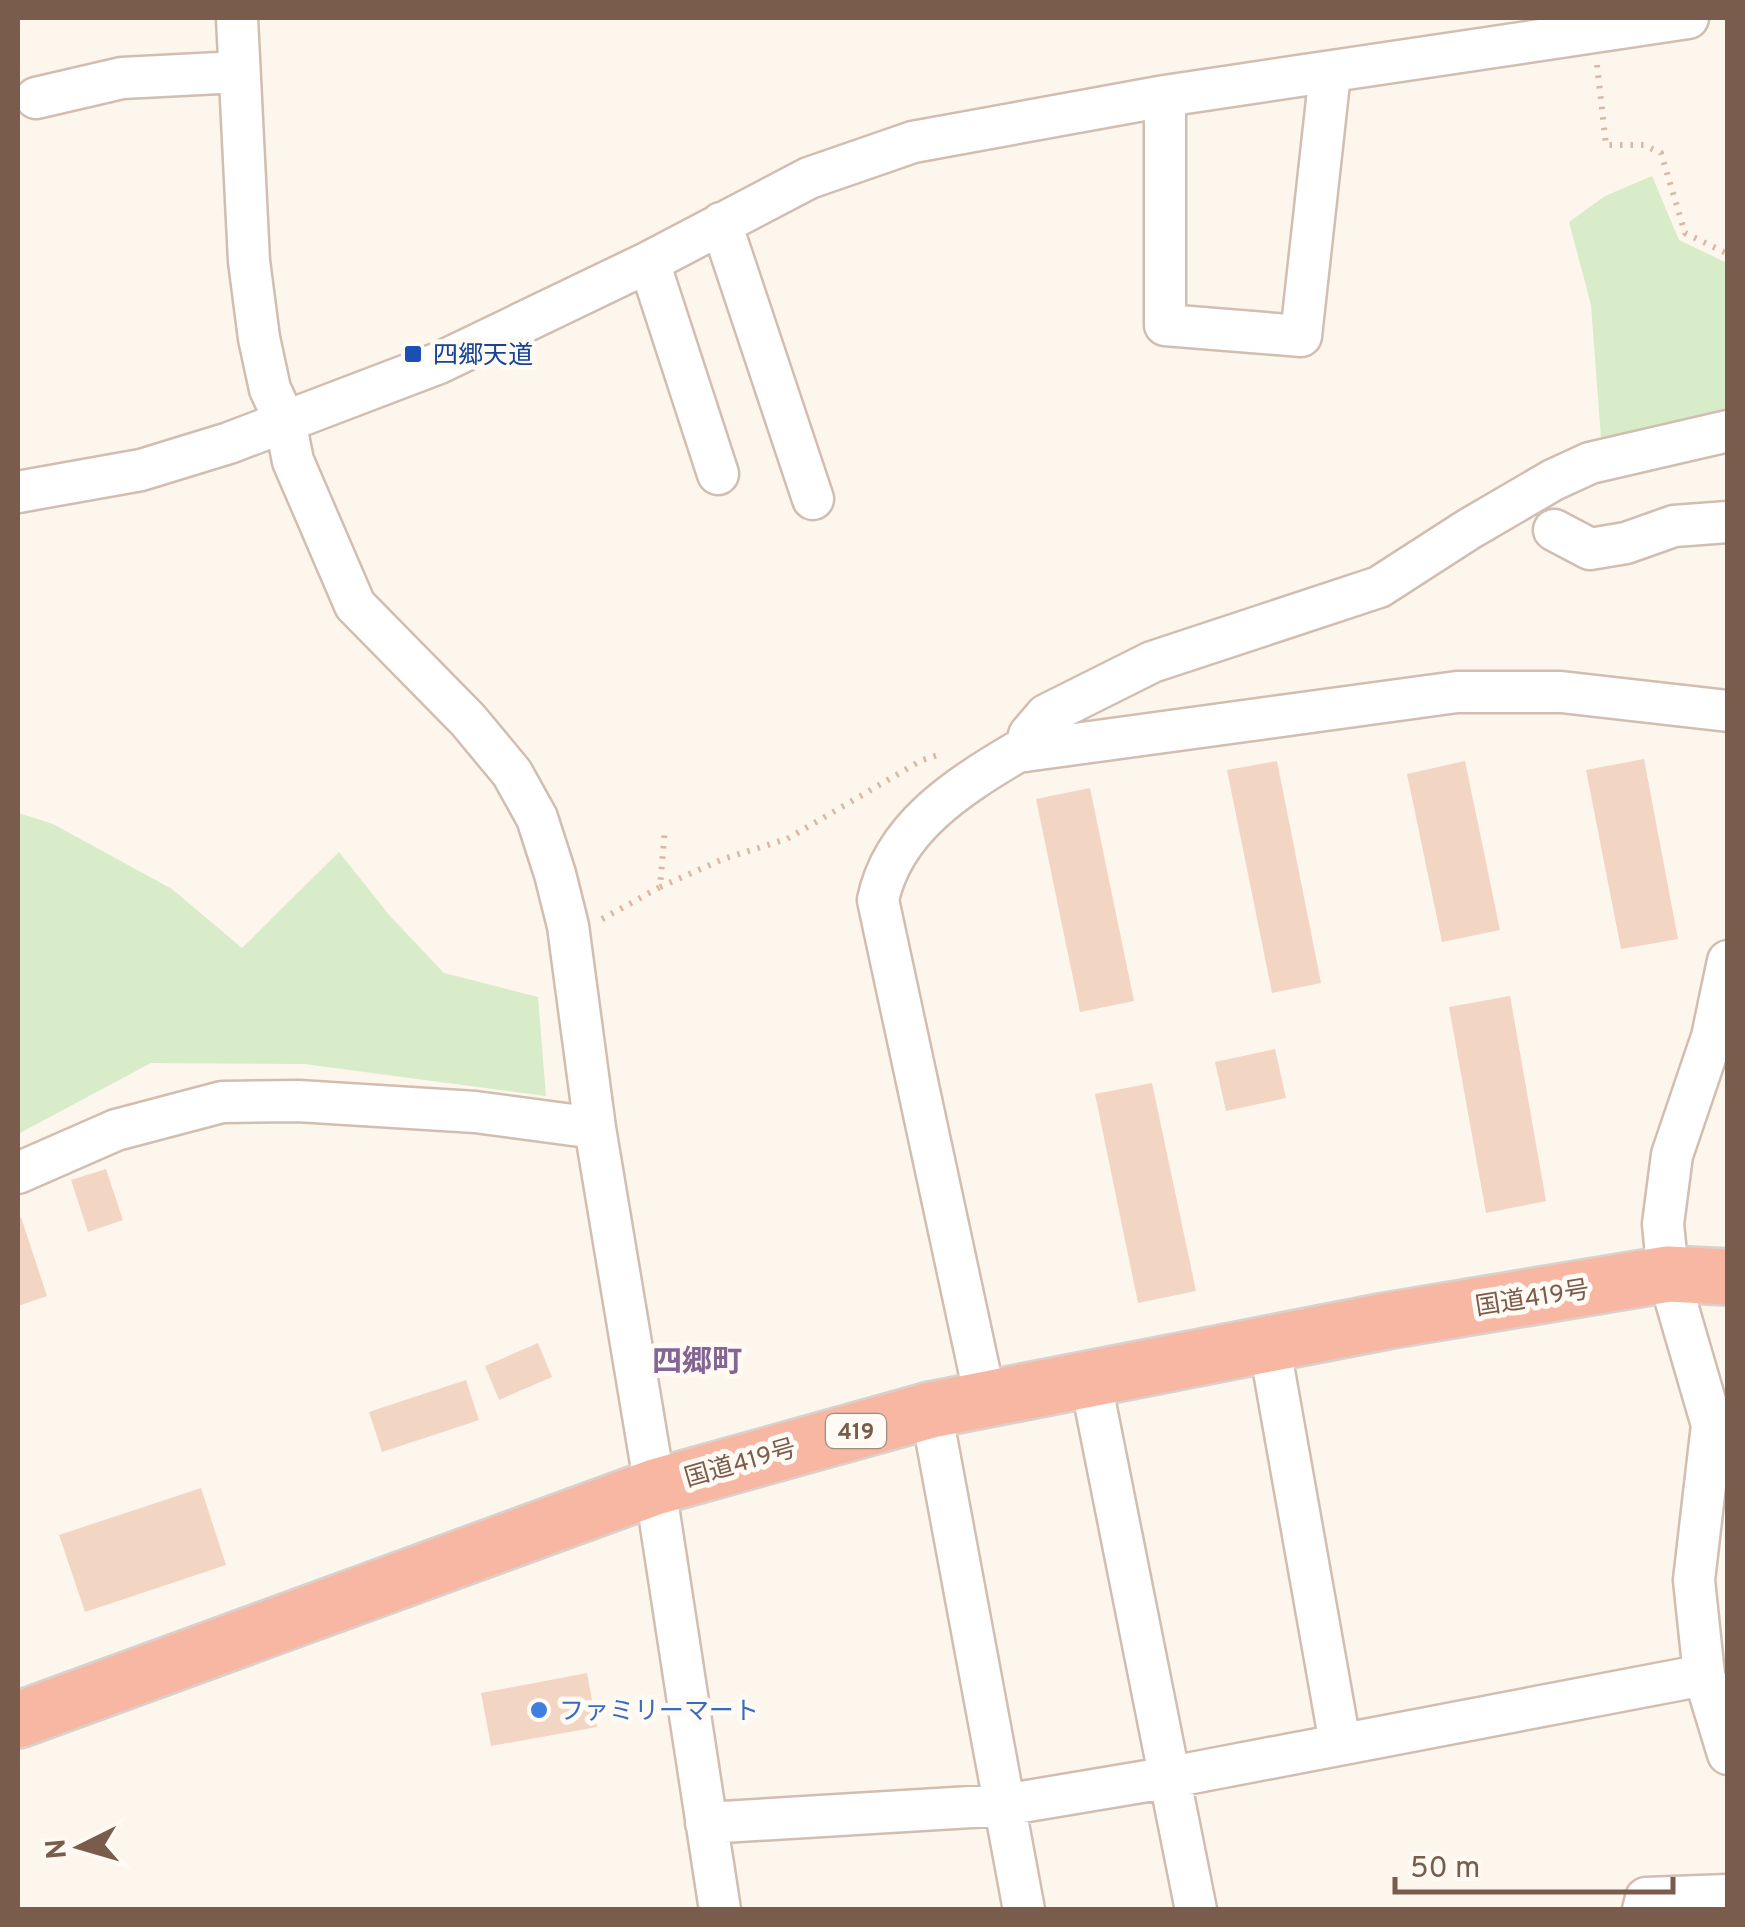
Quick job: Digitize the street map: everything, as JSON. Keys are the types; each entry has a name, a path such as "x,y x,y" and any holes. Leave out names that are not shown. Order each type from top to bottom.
{"highway":[{"name":"国道419号","path":"18,1720 655,1486 931,1410 1270,1343 1668,1274 1728,1277"}],"street":[{"path":"236,18 252,280 270,389 285,421 293,461 355,605 468,720 512,772 537,818 555,874 568,930 720,1910"},
{"path":"18,492 141,470 439,363 649,262 809,178 913,142 1165,96 1330,73 1590,27 1688,18"},
{"path":"36,98 122,78 240,72"},
{"path":"1165,96 1165,325 1301,336 1330,73"},
{"path":"721,223 812,499"},
{"path":"649,262 718,474"},
{"path":"1026,751 1029,734 1046,715 1152,662 1378,588 1469,529 1590,463 1728,432"},
{"path":"1554,530 1590,549 1626,544 1674,526 1728,522"},
{"path":"986,1402 878,900 884,872 898,847 962,785 1017,752 1457,692 1561,692 1728,710"},
{"path":"1728,961 1712,1037 1672,1155 1663,1224 1668,1274 1712,1425 1694,1580 1704,1675 1728,1754"},
{"path":"18,1174 116,1130 222,1102 298,1102 475,1112 596,1128"},
{"path":"1270,1343 1340,1743"},
{"path":"1090,1378 1196,1910"},
{"path":"931,1410 1024,1910"},
{"path":"706,1823 1004,1805 1171,1778 1704,1675"},
{"path":"1643,1910 1646,1898 1728,1896"}],"path":[{"path":"1590,27 1606,145 1644,146 1661,152 1685,233 1728,254"},
{"path":"568,930 593,924 660,887 723,860 787,839 922,760 954,750"},
{"path":"660,887 665,828"}],"green space":[{"path":"1652,176 1679,240 1727,263 1727,424 1608,449 1601,438 1591,305 1569,222 1605,196"},
{"path":"18,813 53,824 172,889 242,948 339,852 390,916 444,973 538,997 546,1096 304,1064 151,1063 18,1134"}],"building":[{"path":"1644,759 1678,939 1621,949 1586,770"},
{"path":"1277,761 1321,983 1272,993 1227,770"},
{"path":"1465,761 1500,930 1442,942 1407,774"},
{"path":"1090,788 1134,1001 1080,1012 1036,799"},
{"path":"1510,996 1546,1201 1486,1213 1449,1007"},
{"path":"1275,1049 1286,1098 1226,1111 1215,1062"},
{"path":"1152,1083 1196,1291 1138,1303 1095,1094"},
{"path":"106,1169 123,1220 88,1232 71,1180"},
{"path":"21,1217 47,1296 18,1306 18,1218"},
{"path":"538,1343 552,1377 499,1400 485,1366"},
{"path":"466,1380 479,1420 382,1452 369,1412"},
{"path":"201,1488 226,1565 85,1612 59,1535"},
{"name":"ファミリーマート","path":"587,1673 597,1727 491,1746 481,1693"}],"place":[{"name":"四郷天道","path":"413,354"},
{"name":"ファミリーマート","path":"539,1710"}],"district":[{"name":"四郷町","path":"697,1361"}]}
